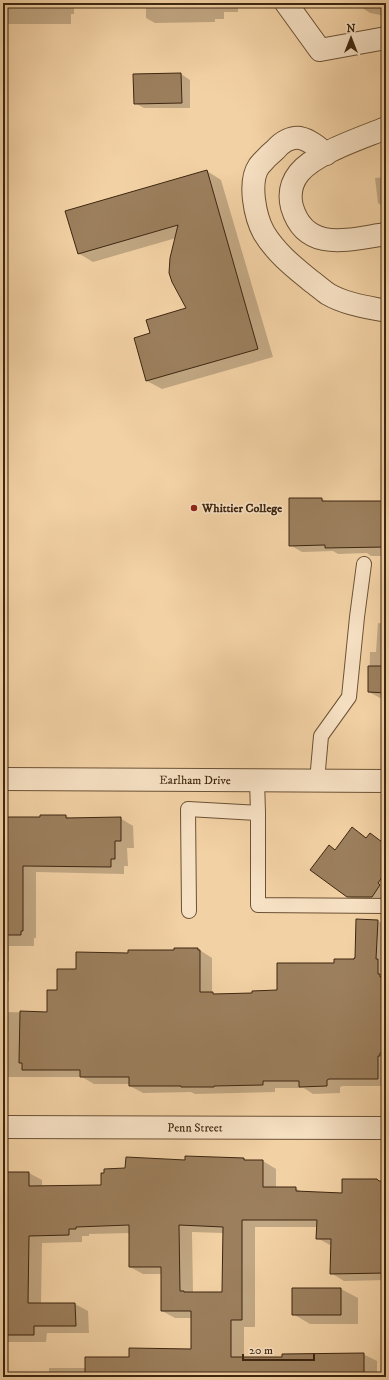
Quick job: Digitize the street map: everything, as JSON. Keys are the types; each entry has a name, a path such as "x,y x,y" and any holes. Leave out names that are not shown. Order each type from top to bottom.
{"street":[{"path":"286,3 320,50 386,38"},
{"path":"386,128 326,154 311,163 300,172 292,185 290,199 293,210 299,222 306,232 316,238 329,241 386,234"},
{"path":"326,154 313,144 300,138 288,140 280,145 258,167 254,177 254,205 264,232 277,250 291,264 328,294 346,302 386,311"},
{"name":"Earlham Drive","path":"3,779 386,781"},
{"name":"Penn Street","path":"3,1127 386,1128"}],"lane":[{"path":"317,781 321,736 349,697 364,564"},
{"path":"257,780 258,905 386,906"},
{"path":"189,911 188,809 258,814"}],"building":[{"path":"181,73 182,103 134,104 133,74"},
{"path":"207,170 258,349 146,381 134,338 150,333 146,320 186,308 172,282 169,273 170,258 178,225 78,254 65,211"},
{"path":"289,498 322,498 322,501 386,501 386,547 325,548 325,545 289,546"},
{"path":"368,666 386,666 386,693 368,692"},
{"path":"40,815 66,815 66,818 121,817 121,841 115,841 115,859 111,859 111,867 23,866 23,931 21,931 21,935 3,935 3,817 40,817"},
{"path":"352,827 366,838 370,833 386,845 386,872 378,883 380,885 372,897 347,897 310,870 329,845 335,850"},
{"path":"356,919 378,920 376,959 378,959 378,974 382,977 382,1053 378,1056 378,1079 329,1079 327,1080 327,1086 299,1087 299,1081 263,1081 263,1085 214,1087 129,1086 129,1077 80,1077 80,1070 22,1070 22,1063 19,1063 20,1011 47,1012 47,990 57,990 57,969 76,969 76,952 128,953 128,950 174,950 174,948 198,948 198,950 200,950 200,992 213,992 213,994 252,993 252,991 277,990 277,963 334,963 334,959 354,959"},
{"path":"185,1156 263,1160 263,1187 296,1187 296,1191 342,1193 342,1179 377,1179 379,1181 386,1181 386,1273 330,1274 331,1239 316,1239 317,1220 242,1220 242,1320 231,1320 231,1357 282,1357 282,1354 364,1353 364,1377 85,1377 85,1357 129,1357 129,1348 191,1349 191,1311 161,1311 161,1267 129,1267 129,1225 76,1227 76,1229 69,1229 69,1235 29,1236 28,1303 75,1303 76,1326 34,1326 34,1335 3,1335 3,1172 29,1172 29,1186 101,1185 101,1173 104,1173 104,1169 125,1168 126,1157 185,1160","holes":["179,1225 223,1227 222,1292 180,1291"]},
{"path":"292,1288 341,1288 341,1315 292,1315"}],"place":[{"name":"Whittier College","path":"194,508"}]}
